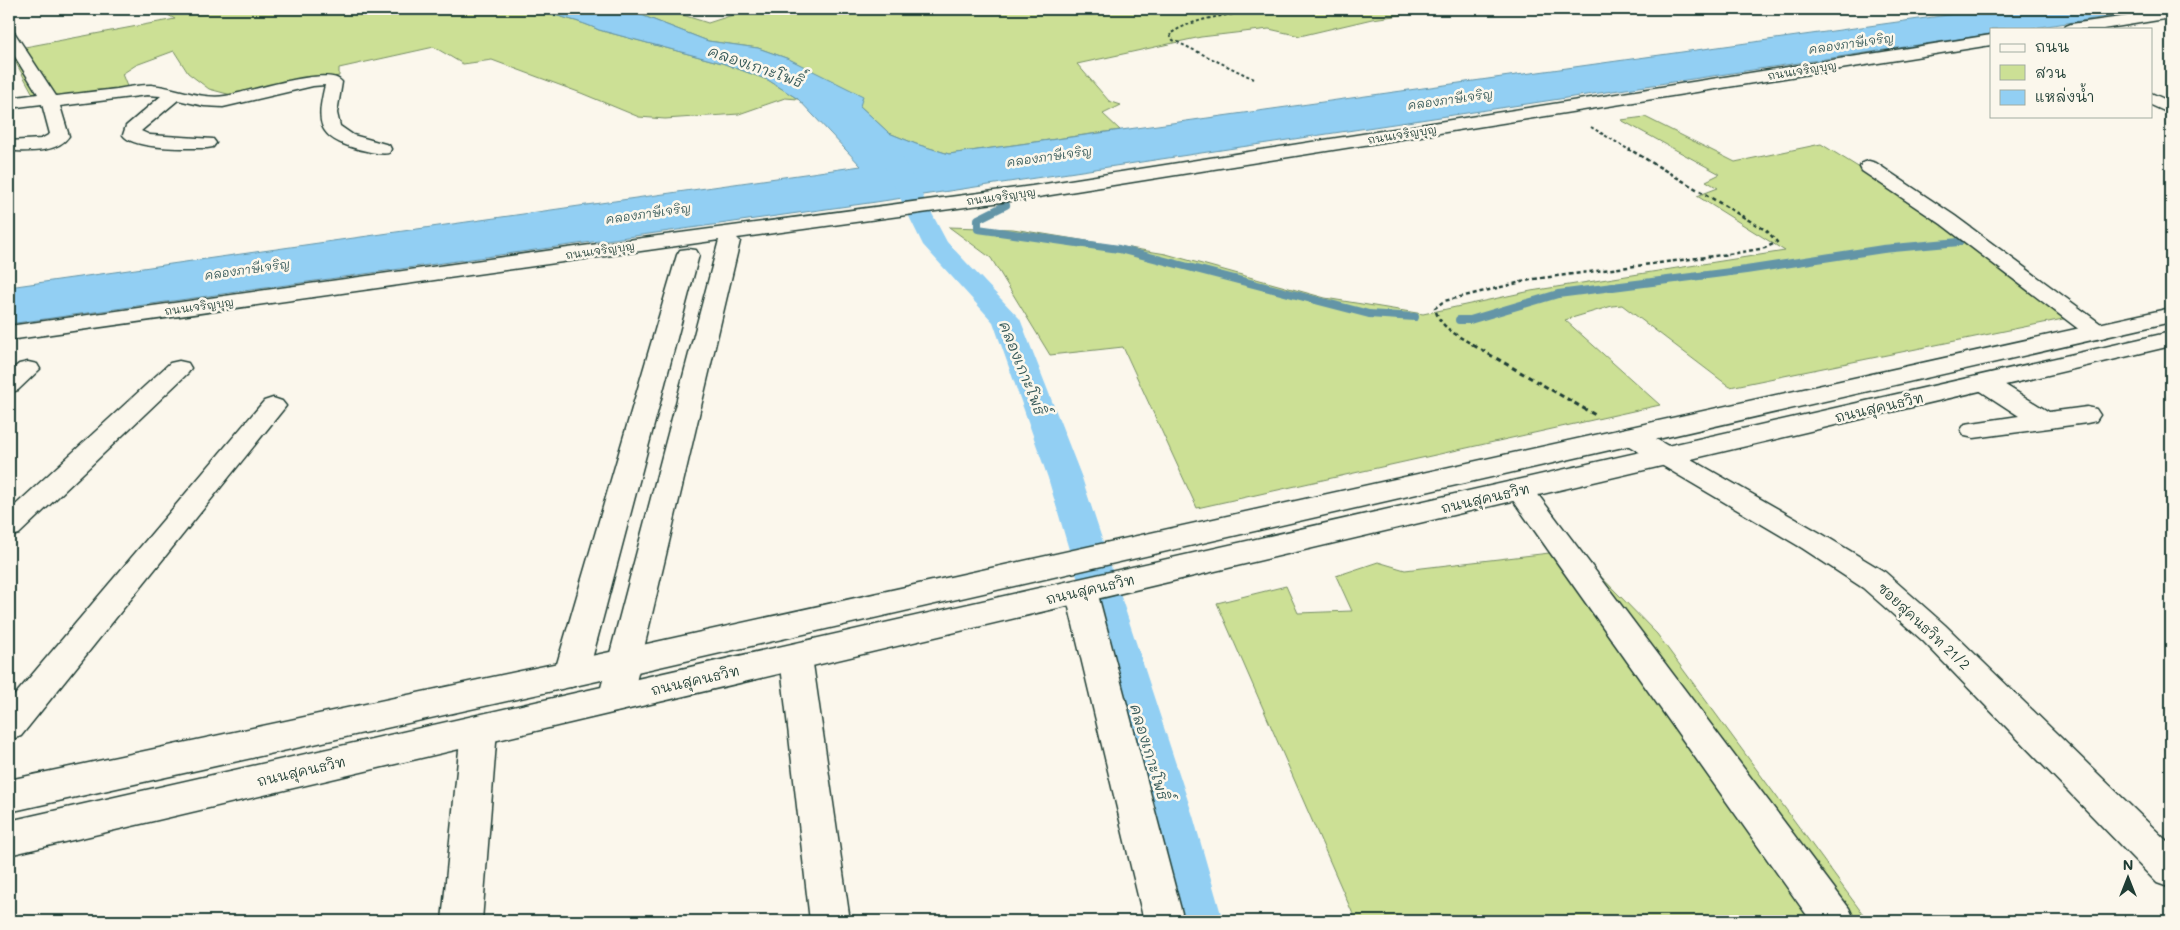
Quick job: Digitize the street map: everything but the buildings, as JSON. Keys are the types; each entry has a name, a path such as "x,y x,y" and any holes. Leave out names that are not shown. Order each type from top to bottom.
{"street":[{"path":"2078,28 2171,14"},
{"path":"9,35 50,100 60,136 45,144 9,146"},
{"name":"ถนนเจริญบุญ","path":"9,333 563,255 1032,192 1990,40"},
{"path":"9,103 147,90 163,90 214,102 223,102 313,81 328,80 334,82 328,115 334,131 352,142 382,149"},
{"path":"175,93 132,130 132,135 149,140 207,143"},
{"path":"2152,99 2171,109"},
{"path":"1868,167 1948,220 2097,332"},
{"path":"615,699 729,241"},
{"path":"571,674 688,255"},
{"name":"ถนนสุคนธวิท","path":"9,796 571,674 2171,316"},
{"name":"ถนนสุคนธวิท","path":"9,838 2171,339"},
{"path":"9,527 179,368"},
{"path":"9,384 28,369"},
{"path":"1985,383 2043,420"},
{"path":"9,726 273,406"},
{"path":"1974,430 2087,415"},
{"name":"ซอยสุคนธวิท 21/2","path":"1633,437 1812,541 1874,580 1934,633 2171,871"},
{"path":"1520,490 1835,921"},
{"path":"1081,591 1164,921"},
{"path":"796,657 830,921"},
{"path":"462,921 478,730"}],"path":[{"path":"1254,79 1173,40 1170,34 1175,28 1208,19 1300,9"},
{"path":"1554,110 1571,115 1767,231 1777,242 1765,248 1737,253 1534,279 1444,301 1435,308 1437,318 1451,332 1633,437"}],"green space":[{"path":"157,9 536,9 599,30 722,63 768,80 798,99 785,98 739,114 665,119 639,117 492,60 463,64 434,47 339,68 339,76 235,96 209,89 188,73 174,51 136,65 122,74 128,89 39,105 9,50 175,19"},
{"path":"616,9 664,9 708,23 751,9 1445,9 1372,19 1300,36 1269,29 1201,37 1077,64 1109,101 1121,105 1103,114 1120,130 949,154 889,133 860,106 823,78 789,59 758,48 708,41 641,15"},
{"path":"1645,117 1735,162 1821,144 1876,178 1950,229 2068,318 1730,387 1622,305 1612,306 1565,320 1660,405 1197,508 1123,347 1050,355 991,258 949,227 1013,229 1166,254 1325,298 1423,314 1531,291 1785,251 1697,196 1718,188 1706,181 1720,174 1621,120"},
{"path":"1575,550 1657,634 1868,921 1356,921 1217,603 1286,586 1298,613 1352,611 1336,576 1378,562 1405,570"}],"water":[{"name":"คลองภาษีเจริญ","path":"536,9 616,9 641,15 708,41 758,48 789,59 863,96 860,106 889,133 949,154 1991,9 2160,9 2034,28 1990,28 1990,34 876,202 9,324 9,287 861,166 798,99 768,80 722,63 599,30"}],"waterway":[{"name":"คลองเกาะโพธิ์","path":"890,155 936,245 1006,319 1065,478 1170,816 1198,921"},
{"path":"1006,205 978,219 978,229 1119,249 1369,314 1415,317"},
{"path":"1459,320 1470,320 1558,294 1746,270 1883,249 1959,242"}]}
